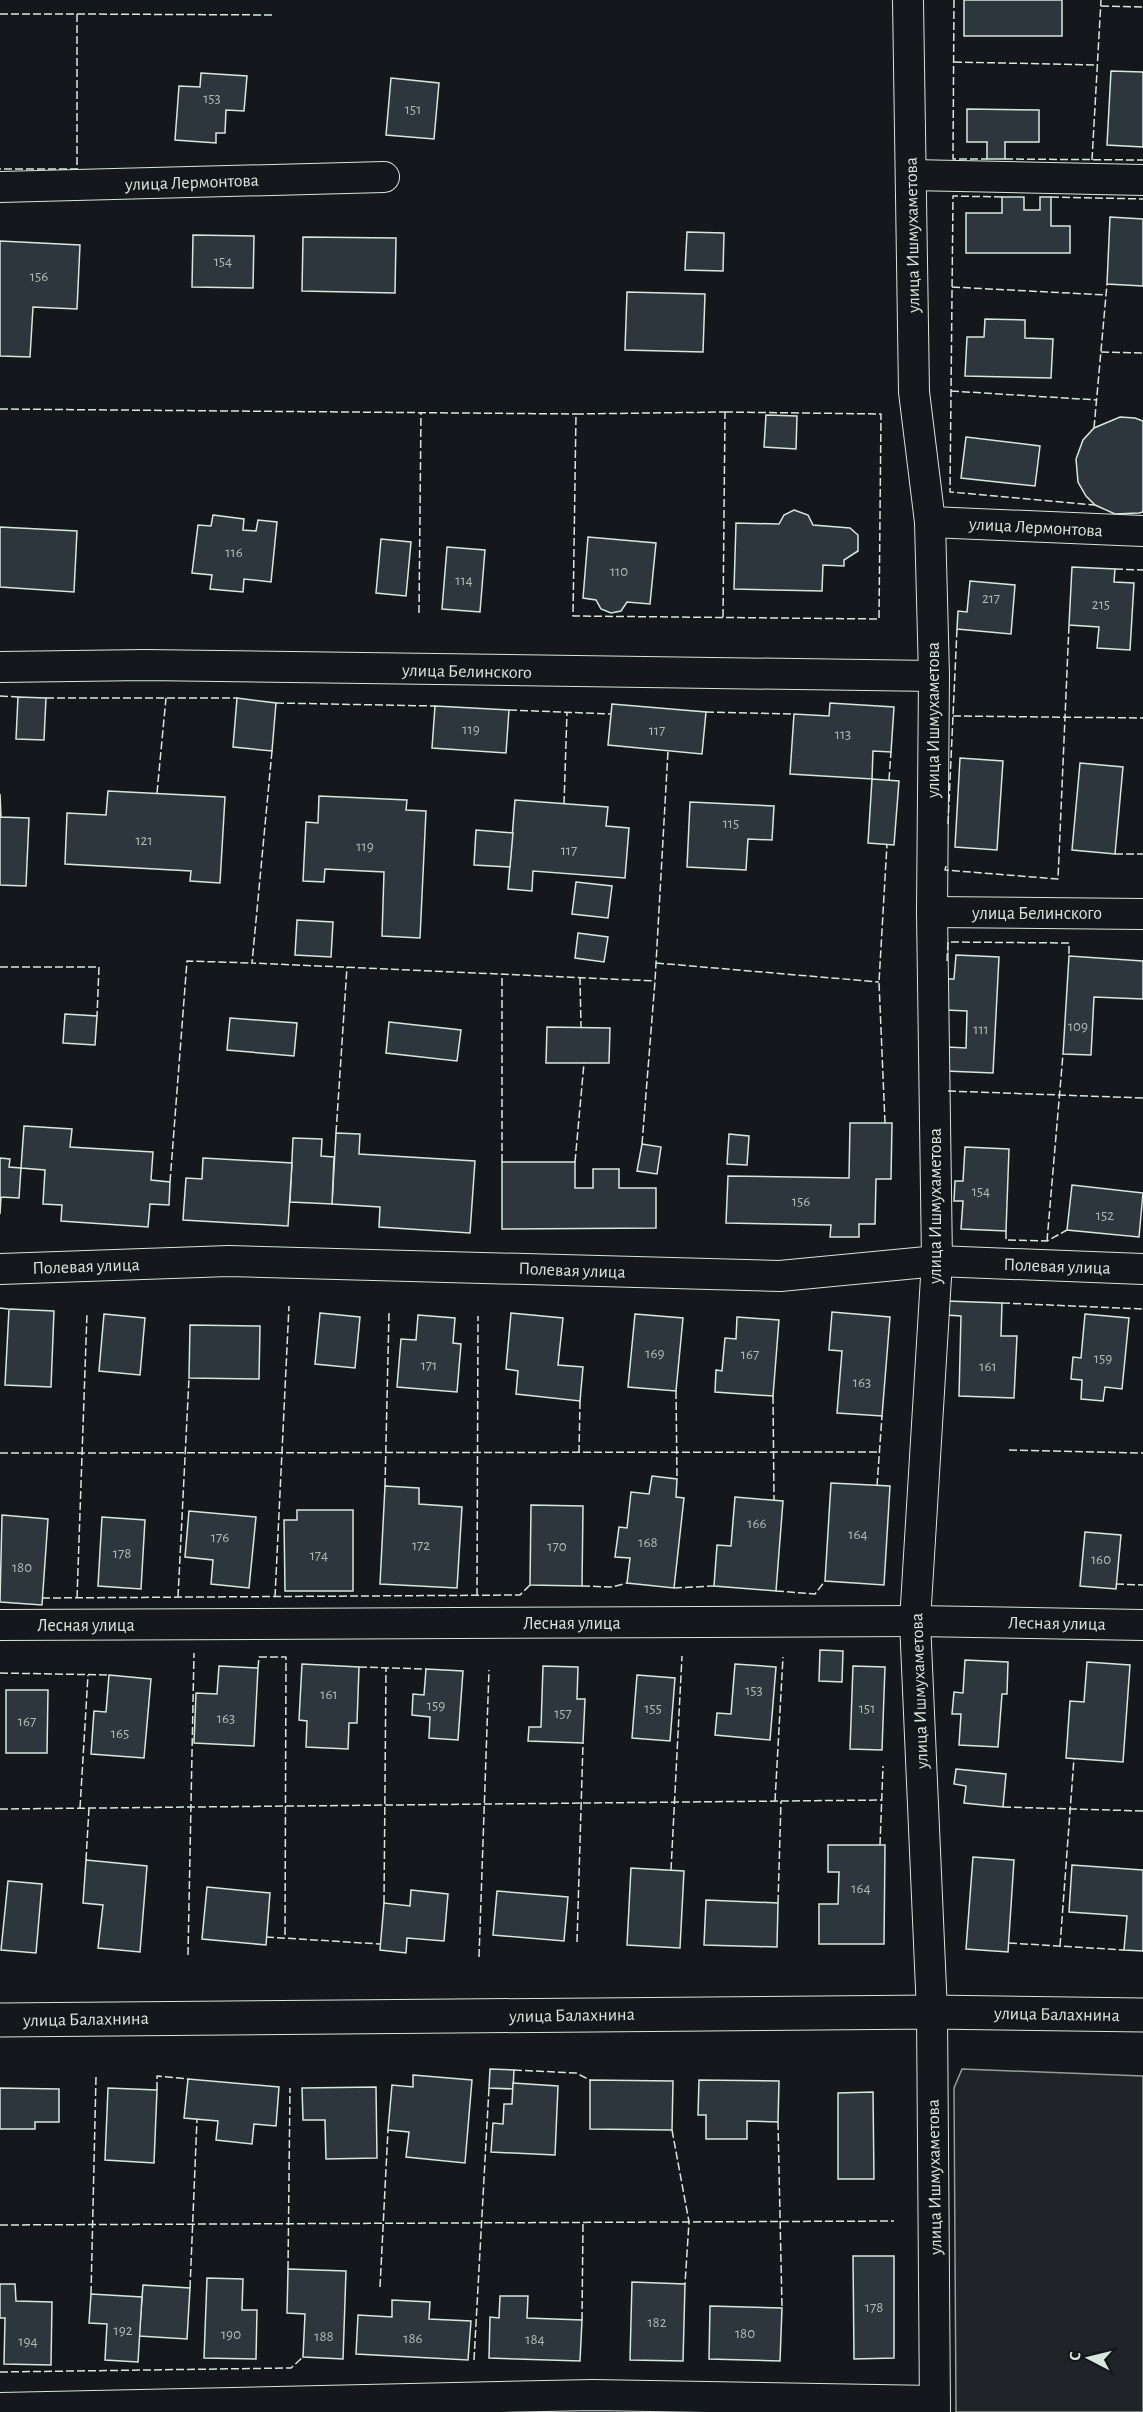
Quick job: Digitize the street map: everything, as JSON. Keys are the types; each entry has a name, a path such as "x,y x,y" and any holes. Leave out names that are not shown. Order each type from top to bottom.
{"street":[{"name":"улица Ишмухаметова","path":"908,0 914,392 930,522 934,676 932,912 937,1261 915,1621 932,2012 935,2406"},
{"path":"911,175 1143,180"},
{"name":"улица Лермонтова","path":"0,187 384,177"},
{"name":"улица Лермонтова","path":"930,522 1143,531"},
{"name":"улица Белинского","path":"0,667 145,665 934,676"},
{"name":"улица Белинского","path":"932,912 1143,914"},
{"name":"Полевая улица","path":"0,1269 230,1261 780,1276 937,1261 1143,1269"},
{"name":"Лесная улица","path":"0,1625 915,1621 1143,1625"},
{"name":"улица Балахнина","path":"0,2020 932,2012 1143,2015"},
{"path":"0,2408 593,2395 935,2406"}],"shaded area":[{"path":"962,2069 1143,2076 1143,2412 956,2412 954,2088"}],"building":[{"path":"964,0 1062,0 1062,36 964,36"},
{"path":"1111,71 1143,72 1143,147 1107,145"},
{"path":"201,73 247,76 244,111 226,110 225,133 216,133 216,143 175,140 179,86 200,87"},
{"path":"391,78 439,83 434,139 386,135"},
{"path":"967,109 1039,110 1039,142 1005,142 1005,159 987,159 987,142 967,142"},
{"path":"1002,197 1024,197 1024,210 1040,210 1040,197 1051,197 1051,226 1070,226 1070,253 966,253 966,213 1002,213"},
{"path":"1110,217 1143,219 1143,286 1107,284"},
{"path":"687,232 724,233 723,271 685,270"},
{"path":"193,235 254,236 253,288 192,287"},
{"path":"303,237 396,238 395,293 302,291"},
{"path":"0,241 80,245 77,309 33,307 30,357 0,356"},
{"path":"627,292 705,294 703,352 625,350"},
{"path":"985,319 1025,320 1025,338 1053,339 1051,378 965,376 967,337 984,337"},
{"path":"766,415 797,416 796,449 764,447"},
{"path":"1120,417 1143,421 1143,512 1139,513 1115,514 1095,505 1086,496 1078,482 1076,459 1083,440 1094,428"},
{"path":"966,437 1040,446 1035,486 961,478"},
{"path":"794,510 808,515 813,525 850,528 858,535 858,551 844,560 844,566 823,565 822,591 734,589 736,523 779,524 784,515"},
{"path":"213,515 244,519 243,530 256,531 258,520 277,522 271,582 244,579 243,592 210,589 212,575 192,573 198,525 211,526"},
{"path":"0,527 77,531 74,592 0,587"},
{"path":"588,537 656,543 650,604 627,602 621,611 611,613 601,609 596,600 583,598"},
{"path":"381,539 411,542 406,596 376,593"},
{"path":"447,547 485,550 480,612 442,609"},
{"path":"1072,567 1115,569 1114,582 1134,583 1130,650 1097,648 1099,627 1069,625"},
{"path":"970,581 1015,585 1011,634 957,629 958,611 967,612"},
{"path":"18,697 46,698 44,740 16,739"},
{"path":"237,698 276,703 272,751 233,747"},
{"path":"830,703 894,707 891,752 873,751 872,779 790,774 794,714 829,716"},
{"path":"612,704 706,712 702,754 608,745"},
{"path":"435,706 509,710 506,753 432,748"},
{"path":"960,758 1003,761 997,850 955,847"},
{"path":"1080,763 1123,767 1115,854 1072,850"},
{"path":"872,779 899,781 894,845 868,843"},
{"path":"108,791 225,797 220,883 190,881 191,871 65,864 67,813 106,815"},
{"path":"0,794 1,817 29,818 26,886 0,885"},
{"path":"319,796 407,800 406,810 426,811 420,938 382,936 384,872 325,869 324,882 303,881 306,822 318,823"},
{"path":"515,800 608,807 606,826 629,828 625,878 533,871 532,891 508,889"},
{"path":"690,802 774,806 772,840 748,839 746,870 687,867"},
{"path":"476,830 513,833 510,867 474,865"},
{"path":"576,882 612,886 608,918 572,914"},
{"path":"297,920 333,922 331,957 295,955"},
{"path":"578,933 608,937 604,962 575,958"},
{"path":"956,955 999,957 993,1073 946,1071 948,1047 966,1048 967,1011 945,1010 947,979 954,979"},
{"path":"1069,956 1143,961 1143,999 1094,997 1091,1055 1063,1054"},
{"path":"65,1014 97,1016 95,1045 63,1043"},
{"path":"230,1018 297,1023 294,1056 227,1050"},
{"path":"389,1022 461,1030 457,1061 386,1053"},
{"path":"547,1027 610,1028 609,1063 546,1063"},
{"path":"850,1123 892,1123 891,1179 876,1179 875,1224 859,1224 859,1237 830,1237 831,1225 726,1223 728,1176 849,1178"},
{"path":"24,1126 72,1129 70,1147 153,1152 151,1180 170,1182 169,1205 150,1204 148,1227 61,1221 62,1205 43,1204 45,1170 21,1168"},
{"path":"336,1133 360,1134 359,1154 475,1161 470,1233 379,1227 380,1207 332,1204"},
{"path":"729,1134 749,1136 747,1165 727,1164"},
{"path":"293,1138 322,1139 321,1156 334,1157 332,1204 290,1202"},
{"path":"642,1144 661,1147 657,1174 637,1171"},
{"path":"965,1147 1009,1149 1006,1231 961,1229 963,1201 954,1201 955,1181 963,1181"},
{"path":"0,1158 10,1159 9,1167 21,1168 19,1198 1,1197 0,1214"},
{"path":"203,1158 292,1163 288,1226 183,1220 186,1178 202,1179"},
{"path":"502,1162 575,1162 575,1188 593,1188 593,1169 619,1169 619,1188 656,1188 656,1228 502,1229"},
{"path":"1072,1185 1143,1193 1139,1237 1067,1230"},
{"path":"947,1301 1002,1303 1001,1336 1017,1336 1014,1398 959,1396 961,1316 946,1315"},
{"path":"9,1309 54,1311 51,1387 5,1385"},
{"path":"832,1312 890,1317 882,1416 837,1413 842,1351 829,1350"},
{"path":"320,1313 360,1317 355,1368 315,1364"},
{"path":"511,1313 563,1318 558,1365 583,1367 580,1401 516,1394 518,1371 506,1369"},
{"path":"104,1314 145,1318 140,1375 99,1371"},
{"path":"635,1314 683,1318 676,1391 628,1387"},
{"path":"1085,1314 1129,1318 1122,1389 1105,1387 1103,1401 1081,1399 1082,1380 1071,1379 1073,1357 1081,1358"},
{"path":"418,1315 455,1318 453,1343 461,1344 457,1392 397,1387 401,1339 416,1340"},
{"path":"737,1317 779,1320 773,1396 715,1392 716,1370 722,1371 725,1338 736,1339"},
{"path":"190,1325 260,1326 259,1379 189,1378"},
{"path":"652,1476 677,1479 676,1497 684,1498 674,1588 627,1583 630,1558 615,1557 619,1527 627,1528 631,1492 649,1494"},
{"path":"831,1483 890,1486 884,1585 825,1581"},
{"path":"385,1486 419,1488 419,1504 462,1507 457,1588 380,1584"},
{"path":"735,1497 783,1501 776,1591 714,1586 717,1545 731,1546"},
{"path":"531,1505 583,1506 582,1586 530,1585"},
{"path":"297,1510 353,1510 353,1591 285,1591 284,1520 297,1520"},
{"path":"189,1511 256,1517 249,1588 211,1584 213,1560 185,1557"},
{"path":"2,1515 48,1519 42,1605 0,1602"},
{"path":"102,1517 145,1520 141,1589 98,1586"},
{"path":"1085,1532 1121,1535 1116,1589 1080,1586"},
{"path":"820,1650 843,1651 842,1682 819,1681"},
{"path":"965,1660 1008,1662 1007,1694 1002,1694 998,1747 959,1745 961,1714 952,1714 954,1692 963,1693"},
{"path":"1087,1662 1130,1665 1123,1762 1066,1758 1070,1701 1084,1702"},
{"path":"302,1664 359,1667 357,1723 349,1723 348,1749 306,1747 307,1721 299,1720"},
{"path":"735,1664 776,1667 770,1740 715,1735 717,1713 731,1714"},
{"path":"219,1666 258,1668 254,1746 194,1743 196,1693 217,1694"},
{"path":"543,1666 578,1667 577,1699 585,1699 583,1743 528,1741 529,1727 541,1727"},
{"path":"853,1666 885,1667 882,1750 850,1749"},
{"path":"426,1669 463,1671 458,1740 429,1738 430,1717 412,1715 413,1694 424,1695"},
{"path":"109,1675 151,1679 144,1758 91,1754 94,1711 106,1712"},
{"path":"637,1675 675,1678 670,1741 632,1738"},
{"path":"6,1690 48,1690 47,1753 6,1753"},
{"path":"956,1769 1006,1774 1003,1807 964,1803 966,1786 954,1784"},
{"path":"828,1845 885,1845 884,1944 819,1944 819,1904 838,1904 839,1872 828,1872"},
{"path":"973,1857 1014,1860 1008,1952 966,1949"},
{"path":"86,1860 147,1866 140,1952 98,1948 103,1905 83,1903"},
{"path":"1072,1865 1143,1870 1143,1951 1124,1950 1127,1916 1069,1912"},
{"path":"631,1868 684,1871 680,1948 627,1945"},
{"path":"8,1881 42,1884 36,1953 1,1950"},
{"path":"207,1887 270,1893 266,1945 202,1939"},
{"path":"411,1890 448,1894 444,1941 407,1938 406,1953 380,1950 384,1903 410,1906"},
{"path":"497,1891 568,1897 564,1941 493,1935"},
{"path":"706,1900 778,1903 777,1947 704,1945"},
{"path":"490,2069 514,2070 513,2089 489,2088"},
{"path":"413,2075 472,2080 465,2163 406,2157 409,2132 388,2130 392,2085 413,2087"},
{"path":"188,2079 279,2087 276,2126 254,2124 252,2144 216,2140 218,2121 184,2118"},
{"path":"590,2080 673,2081 672,2130 590,2129"},
{"path":"699,2080 779,2081 778,2122 747,2121 747,2139 706,2139 706,2115 698,2115"},
{"path":"513,2083 558,2086 555,2155 491,2152 493,2123 503,2124 504,2104 512,2104"},
{"path":"376,2087 377,2158 326,2159 325,2120 303,2120 302,2088"},
{"path":"0,2088 59,2089 59,2122 35,2122 35,2129 0,2129"},
{"path":"108,2088 157,2090 154,2163 105,2160"},
{"path":"873,2092 874,2179 838,2179 838,2093"},
{"path":"853,2256 894,2256 894,2358 854,2359"},
{"path":"288,2269 346,2271 343,2359 303,2357 305,2314 287,2313"},
{"path":"207,2278 243,2279 242,2310 257,2310 256,2359 204,2358"},
{"path":"632,2282 685,2284 683,2361 630,2360"},
{"path":"0,2284 15,2284 16,2301 52,2302 51,2365 4,2364 5,2318 0,2318"},
{"path":"143,2285 190,2288 187,2339 139,2336"},
{"path":"91,2294 142,2297 138,2362 105,2360 107,2324 89,2323"},
{"path":"500,2296 528,2296 527,2318 582,2320 580,2361 489,2358 490,2317 499,2318"},
{"path":"392,2300 430,2302 429,2319 471,2321 468,2360 356,2354 358,2315 392,2317"},
{"path":"710,2306 782,2308 780,2361 709,2359"}],"fence":[{"path":"954,0 953,159 987,159"},
{"path":"1092,160 1101,0"},
{"path":"1101,6 1143,7"},
{"path":"0,14 77,14 77,169 0,169"},
{"path":"77,14 275,15"},
{"path":"954,62 1098,65"},
{"path":"1005,159 1143,160"},
{"path":"1002,197 953,196 950,492 1095,505"},
{"path":"1051,197 1143,199"},
{"path":"1094,428 1107,284"},
{"path":"952,287 1106,295"},
{"path":"1101,352 1143,353"},
{"path":"951,391 1097,400"},
{"path":"0,409 576,414"},
{"path":"725,412 881,414 879,619 573,616 576,414 725,412"},
{"path":"723,617 725,412"},
{"path":"419,613 421,413"},
{"path":"1115,569 1143,570"},
{"path":"946,866 945,870 1058,879 1069,625"},
{"path":"948,824 957,629"},
{"path":"0,696 18,697"},
{"path":"46,698 237,698"},
{"path":"157,793 166,698"},
{"path":"276,703 435,706"},
{"path":"509,710 611,714"},
{"path":"564,804 567,712"},
{"path":"706,712 794,714"},
{"path":"953,716 1143,718"},
{"path":"272,751 252,963 655,981"},
{"path":"642,1144 655,981 668,751"},
{"path":"889,780 891,752"},
{"path":"885,1123 879,982 887,844"},
{"path":"1115,854 1143,854"},
{"path":"947,961 948,942 1069,943 1069,956"},
{"path":"170,1182 187,961 252,963"},
{"path":"656,963 879,982"},
{"path":"0,967 99,967 97,1016"},
{"path":"336,1133 347,967"},
{"path":"502,974 502,1162"},
{"path":"580,977 581,1027"},
{"path":"1047,1241 1063,1054"},
{"path":"575,1162 584,1063"},
{"path":"948,1091 1143,1098"},
{"path":"1006,1231 1006,1240 1047,1241 1067,1230"},
{"path":"1002,1303 1143,1309"},
{"path":"275,1597 289,1306"},
{"path":"0,1308 9,1309"},
{"path":"77,1598 87,1313"},
{"path":"385,1486 389,1313"},
{"path":"477,1596 478,1316"},
{"path":"178,1597 189,1378"},
{"path":"676,1391 677,1479"},
{"path":"773,1396 774,1500"},
{"path":"579,1453 580,1401"},
{"path":"877,1486 882,1416"},
{"path":"1009,1450 1143,1453"},
{"path":"0,1453 880,1452"},
{"path":"776,1591 815,1594 825,1581"},
{"path":"582,1586 612,1587 627,1583"},
{"path":"1116,1584 1143,1585"},
{"path":"42,1598 520,1595 530,1585"},
{"path":"674,1588 714,1586"},
{"path":"188,1955 194,1653"},
{"path":"671,1870 682,1656"},
{"path":"258,1668 259,1657 286,1657 285,1938"},
{"path":"775,1801 783,1657"},
{"path":"359,1667 426,1669"},
{"path":"384,1903 386,1668"},
{"path":"479,1957 489,1670"},
{"path":"0,1673 109,1675"},
{"path":"80,1808 88,1675"},
{"path":"577,1942 583,1743"},
{"path":"1060,1946 1074,1758"},
{"path":"880,1845 883,1766"},
{"path":"0,1809 882,1800"},
{"path":"778,1903 781,1801"},
{"path":"1003,1807 1143,1811"},
{"path":"86,1860 89,1808"},
{"path":"266,1937 380,1944"},
{"path":"1009,1943 1124,1950"},
{"path":"514,2070 576,2073 590,2080"},
{"path":"157,2090 157,2076 188,2079"},
{"path":"91,2294 96,2077"},
{"path":"288,2269 290,2088"},
{"path":"474,2360 489,2088"},
{"path":"190,2288 197,2119"},
{"path":"778,2122 782,2308"},
{"path":"380,2287 388,2130"},
{"path":"672,2130 689,2222 685,2284"},
{"path":"0,2225 894,2221"},
{"path":"582,2320 583,2222"},
{"path":"0,2372 291,2368 303,2357"}]}
